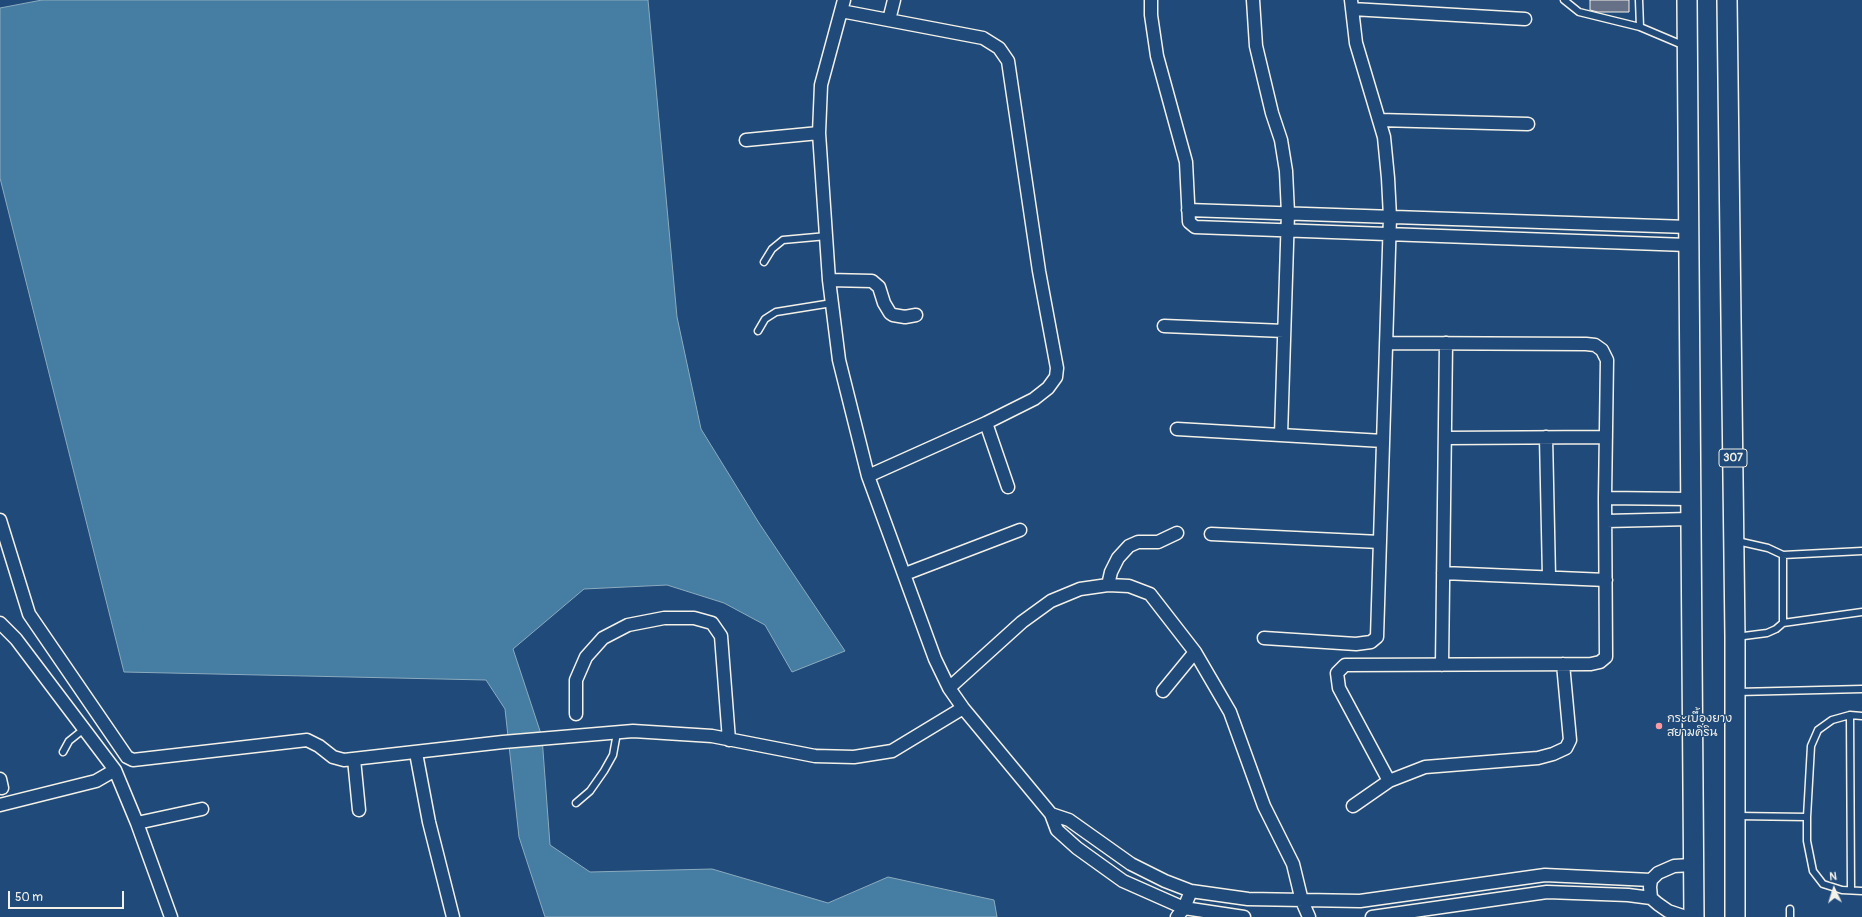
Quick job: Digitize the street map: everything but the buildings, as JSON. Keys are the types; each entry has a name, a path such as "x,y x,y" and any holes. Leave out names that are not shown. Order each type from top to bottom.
{"main road":[{"path":"1687,0 1692,865 1694,917"},
{"name":"307","path":"1727,0 1735,637 1735,917"}],"street":[{"path":"889,20 894,0"},
{"path":"1142,0 1151,16"},
{"path":"1152,0 1151,16 1157,56 1186,162 1188,216 1195,227 1286,230 1389,236 1688,236"},
{"path":"1253,0 1256,46 1272,113 1281,140 1286,171 1288,213 1286,230 1281,435"},
{"path":"1264,638 1356,644 1371,642 1377,637 1390,217 1384,144 1356,43 1352,5 1524,19"},
{"path":"868,476 986,423 1034,399 1048,388 1056,377 1057,368 1039,271 1008,61 999,48 983,38 889,20 843,6 822,85 819,133 829,280 839,360 868,476 935,659 949,688 962,708 1051,814 1057,830 1077,848 1123,881 1180,913 1244,917"},
{"path":"1378,120 1528,124"},
{"path":"746,140 819,133"},
{"path":"1188,216 1288,213 1390,217 1688,236"},
{"path":"829,280 872,281 879,287 884,304 890,313 905,317 916,315"},
{"path":"1164,326 1284,331"},
{"path":"1386,343 1586,344 1595,345 1602,350 1606,360 1606,657 1600,662 1592,664 1345,665 1337,673 1339,688 1389,781"},
{"path":"1442,665 1446,343"},
{"path":"986,423 1008,487"},
{"path":"1177,429 1383,441"},
{"path":"1445,438 1606,437"},
{"path":"1546,438 1549,577"},
{"path":"1605,498 1690,499"},
{"path":"1606,521 1690,519"},
{"path":"0,520 29,614 127,757 133,760 307,740 319,746 333,757 344,760 503,742 633,731 712,736 815,756 854,757 892,750 962,708"},
{"path":"904,574 1020,530"},
{"path":"1108,585 1111,572 1118,558 1129,546 1138,542 1158,542 1178,533"},
{"path":"1211,534 1380,542"},
{"path":"1443,573 1606,580"},
{"path":"949,688 1022,622 1052,601 1080,589 1108,585 1129,586 1150,594 1194,652 1230,712 1264,806 1293,864 1302,901 1309,917"},
{"path":"576,714 576,680 586,657 603,638 628,625 664,618 694,618 712,623 721,636 725,665 729,740"},
{"path":"0,623 16,639 115,770 137,822 171,917"},
{"path":"1163,691 1194,652"},
{"path":"1353,806 1389,781 1425,767 1538,758 1553,754 1566,748 1570,740 1563,664"},
{"path":"416,753 429,822 454,917"},
{"path":"354,759 359,810"},
{"path":"0,805 96,781 115,770"},
{"path":"137,822 202,809"},
{"path":"1051,814 1069,820 1131,864 1165,881 1191,891 1248,899 1360,901 1545,875 1651,880"},
{"path":"1651,898 1651,880 1658,874 1674,866 1692,865"},
{"path":"1180,913 1191,891"},
{"path":"1372,917 1547,892 1628,895 1651,898 1668,911 1686,917"}],"lane":[{"path":"1564,0 1579,12 1640,27 1687,47"},
{"path":"1639,0 1640,27"},
{"path":"764,262 772,249 783,240 827,236"},
{"path":"758,331 765,319 776,312 832,303"},
{"path":"1734,540 1768,548 1783,555 1862,551"},
{"path":"1783,555 1783,622"},
{"path":"1735,637 1767,633 1776,629 1783,622 1862,612"},
{"path":"1735,692 1862,689"},
{"path":"1850,715 1851,890"},
{"path":"1862,716 1850,715 1832,720 1818,730 1811,746 1807,817 1807,841 1813,871 1822,884 1842,890 1862,891"},
{"path":"64,752 69,741 84,729"},
{"path":"576,803 590,791 604,771 613,755 617,733"},
{"path":"1735,816 1807,817"},
{"path":"1790,909 1790,917"}],"water":[{"path":"42,0 648,0 677,317 701,429 759,523 845,651 792,672 765,625 724,603 667,585 584,589 513,649 542,737 550,845 590,872 712,869 828,903 888,877 994,900 997,917 545,917 519,837 505,709 486,680 124,672 0,178 0,8"}],"place":[{"name":"กระเบื้องยาง สยามคิริน","path":"1659,726"}]}
